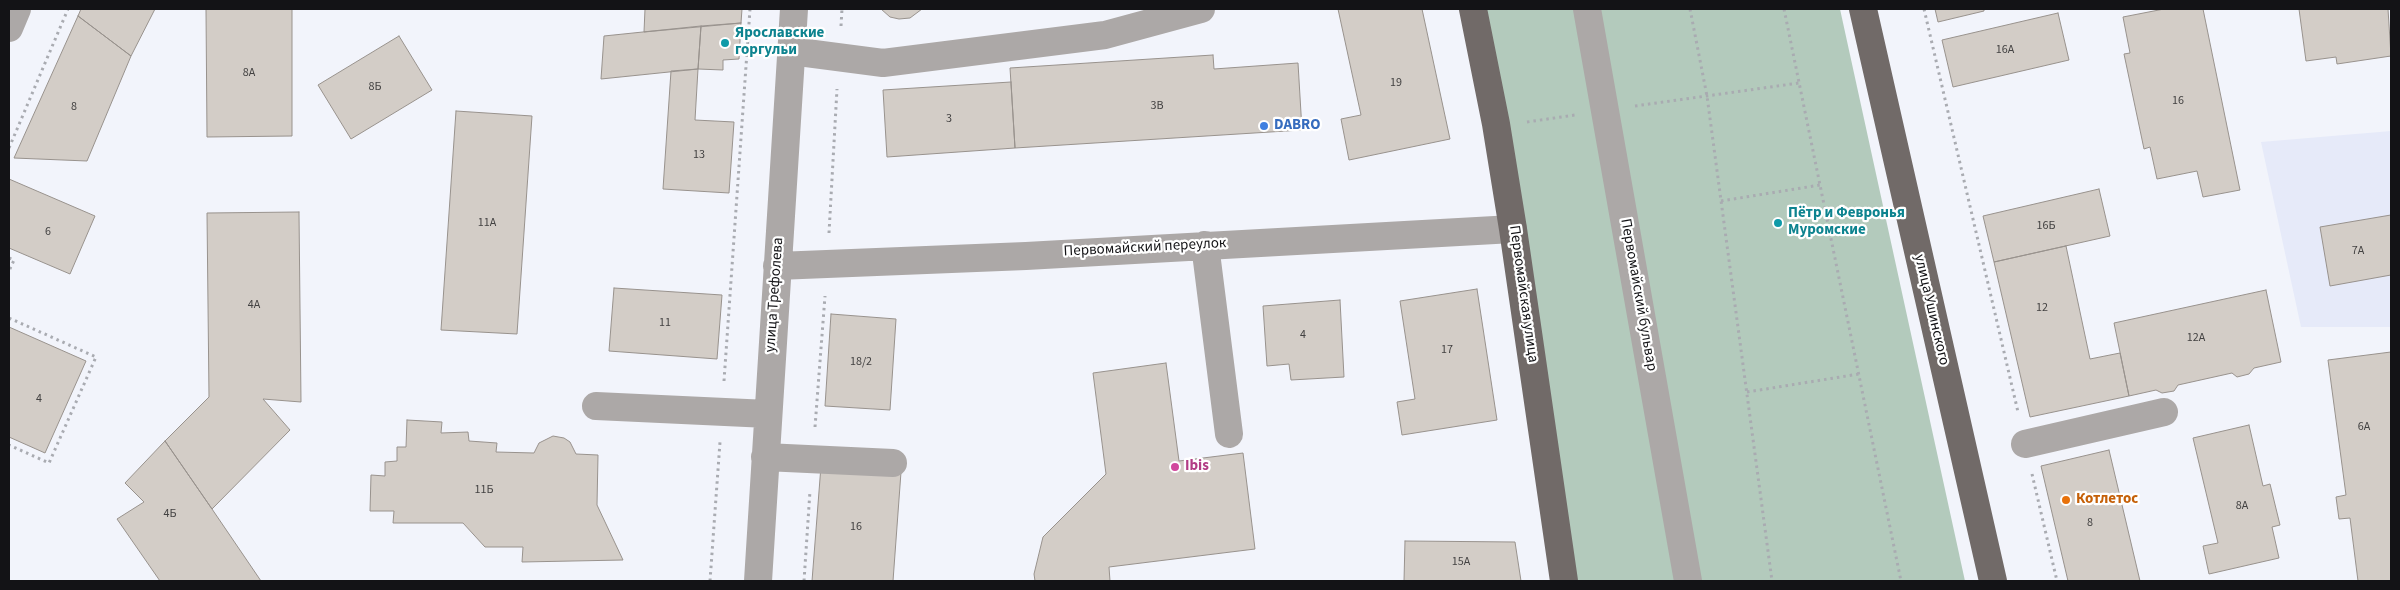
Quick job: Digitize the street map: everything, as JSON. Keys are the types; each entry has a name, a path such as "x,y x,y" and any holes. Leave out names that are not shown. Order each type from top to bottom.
{"main road":[{"name":"Первомайская улица","path":"1473,9 1496,126 1513,229 1564,581"},
{"name":"улица Ушинского","path":"1863,9 1993,581"}],"street":[{"path":"9,28 17,9"},
{"name":"улица Трефолева","path":"758,581 794,9"},
{"path":"791,51 883,62 1105,35 1201,9"},
{"name":"Первомайский бульвар","path":"1587,9 1688,581"},
{"name":"Первомайский переулок","path":"777,266 1026,256 1513,229"},
{"path":"1205,245 1229,434"},
{"path":"596,406 768,414"},
{"path":"2025,444 2164,412"},
{"path":"766,457 893,463"}],"path":[{"path":"9,148 68,9"},
{"path":"710,581 750,9"},
{"path":"1690,9 1707,96 1772,581"},
{"path":"1784,9 1901,581"},
{"path":"1924,9 2058,581"},
{"path":"1496,126 1799,83"},
{"path":"1721,201 1820,185"},
{"path":"9,258 14,260 9,271"},
{"path":"9,318 96,358 48,463 9,445"},
{"path":"1747,392 1859,374"}],"shaded area":[{"path":"2391,131 2391,327 2301,327 2261,142"}],"green space":[{"path":"1480,9 1840,9 1965,581 1574,581"}],"building":[{"path":"81,9 155,9 131,56 78,16"},
{"path":"206,9 292,9 292,136 207,137"},
{"path":"645,9 742,9 741,23 644,32"},
{"path":"881,9 922,9 910,18 899,19 890,17"},
{"path":"1338,9 1422,9 1450,139 1349,160 1341,119 1361,115"},
{"path":"1935,9 1984,9 1984,11 1938,22"},
{"path":"2164,9 2203,9 2240,190 2203,197 2197,171 2157,179 2150,147 2144,149 2124,54 2130,53 2123,17"},
{"path":"2299,9 2388,9 2391,56 2337,64 2336,57 2306,61"},
{"path":"2058,13 2069,60 1953,87 1942,40"},
{"path":"78,16 131,56 87,161 14,158"},
{"path":"741,23 739,59 723,60 723,70 698,69 701,26"},
{"path":"701,26 698,69 601,79 604,36"},
{"path":"399,36 432,90 351,139 318,85"},
{"path":"1213,55 1214,69 1298,63 1302,130 1015,148 1010,68"},
{"path":"698,69 695,120 734,122 729,193 663,189 671,71"},
{"path":"1011,82 1015,148 887,157 883,90"},
{"path":"456,111 532,116 517,334 441,330"},
{"path":"9,179 95,216 70,274 9,248"},
{"path":"2099,189 2110,236 1994,262 1983,216"},
{"path":"299,212 301,402 263,399 290,430 212,509 165,441 209,397 207,213"},
{"path":"2391,215 2391,275 2330,286 2320,227"},
{"path":"2066,246 2090,359 2120,353 2129,396 2030,417 1994,262"},
{"path":"614,288 722,295 717,359 609,351"},
{"path":"1477,289 1497,420 1402,435 1397,402 1415,399 1400,301"},
{"path":"2266,290 2281,362 2254,368 2249,374 2237,377 2232,373 2178,385 2174,391 2162,393 2156,390 2129,396 2114,323"},
{"path":"1340,300 1344,377 1291,380 1289,364 1267,366 1263,306"},
{"path":"831,314 896,319 890,410 825,406"},
{"path":"9,327 86,361 45,453 9,437"},
{"path":"2391,352 2391,581 2358,581 2350,518 2339,519 2336,497 2346,495 2328,360"},
{"name":"Ibis","path":"1166,363 1179,461 1243,453 1255,549 1109,567 1110,581 1035,581 1034,574 1043,537 1106,474 1093,373"},
{"path":"407,420 442,422 441,433 468,432 469,441 497,443 496,452 534,453 539,443 553,436 564,438 570,442 576,454 598,455 597,505 623,560 522,562 523,547 485,547 463,523 393,523 394,511 370,511 371,475 385,476 385,462 397,461 397,447 406,447"},
{"path":"2249,425 2263,486 2270,484 2280,525 2272,527 2279,558 2209,574 2203,546 2218,543 2193,438"},
{"path":"165,441 261,581 160,581 117,519 144,502 125,483"},
{"path":"2109,450 2140,581 2068,581 2041,466"},
{"path":"821,466 901,472 893,581 812,581"},
{"path":"1405,541 1515,542 1521,581 1404,581"}],"place":[{"name":"Ярославские горгульи","path":"725,43"},
{"name":"DABRO","path":"1264,126"},
{"name":"Пётр и Февронья Муромские","path":"1778,223"},
{"name":"Ibis","path":"1175,467"},
{"name":"Котлетос","path":"2066,500"}]}
